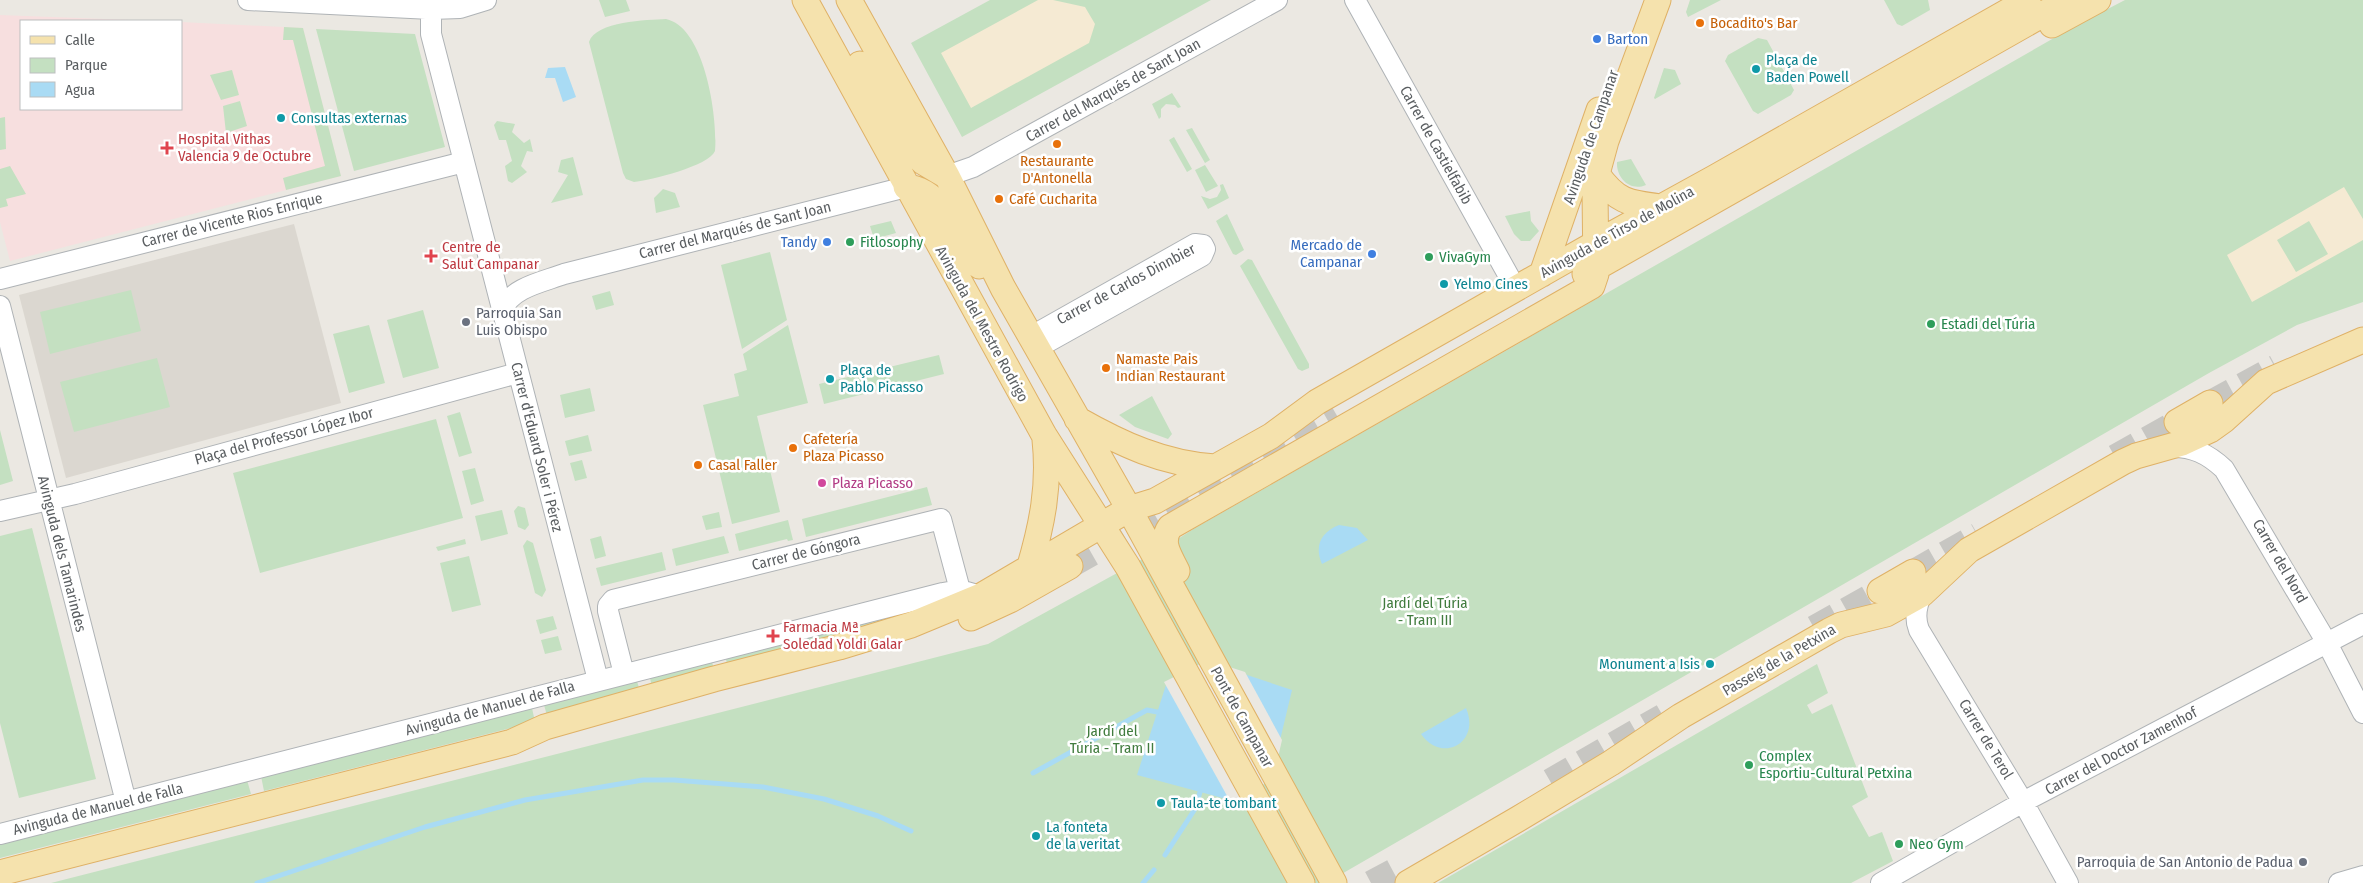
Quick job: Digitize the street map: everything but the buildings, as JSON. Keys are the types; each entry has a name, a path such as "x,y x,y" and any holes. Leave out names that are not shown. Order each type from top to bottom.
{"main road":[{"name":"Avinguda del Mestre Rodrigo","path":"805,0 906,187 1044,435 1128,568"},
{"path":"824,0 901,137 923,162 947,176"},
{"name":"Avinguda del Mestre Rodrigo","path":"849,0 947,176 1003,288 1128,509 1158,551"},
{"name":"Avinguda de Campanar","path":"1542,274 1640,0"},
{"name":"Avinguda de Campanar","path":"1596,268 1595,191 1597,174 1606,141 1658,0"},
{"name":"Avinguda de Tirso de Molina","path":"1336,414 1596,268 1714,189 2028,0"},
{"path":"1714,189 1957,62 2068,0"},
{"path":"1714,189 1793,169 2098,0"},
{"path":"1597,174 1609,191 1620,199 1637,204 1660,207"},
{"name":"Avinguda del Mestre Rodrigo","path":"906,187 916,188 933,196 970,258 1003,288"},
{"name":"Avinguda de Tirso de Molina","path":"1128,509 1155,501 1272,436 1317,402 1660,207 1714,189"},
{"path":"1158,551 1170,527 1592,286 1595,280 1596,268"},
{"name":"Passeig de la Petxina","path":"1405,875 1544,804 1681,716 1829,631 1841,625 1886,614 1918,583 1968,550 2123,462 2182,443 2210,430 2224,420 2266,382 2363,340"},
{"path":"2177,422 2210,403"},
{"path":"1076,418 1115,440 1159,458 1182,464 1215,468"},
{"name":"Avinguda del Mestre Rodrigo","path":"1028,569 1045,500 1048,472 1044,435"},
{"name":"Avinguda de Manuel de Falla","path":"0,873 512,742 554,724 714,679 875,638 970,593 1028,569 1128,509"},
{"name":"Pont de Campanar","path":"1158,551 1196,634 1333,881"},
{"name":"Avinguda de Manuel de Falla","path":"512,742 549,740 910,643 995,607 1070,566"},
{"name":"Pont de Campanar","path":"1128,568 1302,883"},
{"name":"Passeig de la Petxina","path":"1880,591 1918,583"},
{"name":"Passeig de la Petxina","path":"1405,875 1550,781"}],"street":[{"path":"248,0 431,9 460,8 486,0"},
{"name":"Carrer del Marqués de Sant Joan","path":"947,176 973,167 1277,0"},
{"name":"Carrer de Castielfabib","path":"1355,0 1516,289"},
{"name":"Carrer d'Eduard Soler i Pérez","path":"431,9 431,34 598,680"},
{"name":"Carrer de Vicente Rios Enrique","path":"0,279 464,162"},
{"name":"Carrer del Marqués de Sant Joan","path":"502,310 505,303 517,292 564,274 906,187"},
{"name":"Carrer de Carlos Dinnbier","path":"1195,244 1203,245 1205,249 1202,256 1034,343 1195,244"},
{"name":"Carrer del Marqués de Sant Joan","path":"493,274 516,279 564,274"},
{"name":"Avinguda dels Tamarindes","path":"0,306 126,802"},
{"name":"Plaça del Professor López Ibor","path":"0,510 49,500 518,373"},
{"name":"Carrer del Nord","path":"2166,448 2183,446 2191,448 2209,456 2224,469 2327,643 2363,713"},
{"name":"Carrer de Góngora","path":"624,674 608,612 608,606 613,600 941,519 970,593"},
{"name":"Carrer de Terol","path":"1918,583 1916,620 1919,630 2024,802 2068,883"},
{"name":"Avinguda de Manuel de Falla","path":"0,834 598,680 970,593"},
{"name":"Carrer del Doctor Zamenhof","path":"1881,883 2024,802 2363,624"},
{"path":"2339,883 2363,876"}],"shaded area":[{"name":"Hospital Vithas Valencia 9 de Octubre","path":"0,15 131,20 20,20 20,110 182,110 182,22 303,28 341,176 10,261 0,222"},
{"path":"294,224 341,403 66,478 19,295"}],"green space":[{"path":"599,0 626,0 630,11 605,17"},
{"path":"990,0 1211,0 962,137 911,43"},
{"path":"1690,0 1721,0 1688,17 1686,12"},
{"path":"1884,0 1928,0 1930,10 1902,26 1897,24"},
{"name":"Jardí del Túria - Tram III","path":"2125,0 2363,0 2363,302 2297,325 2209,373 1326,883 51,883 988,644 1170,544 2075,26"},
{"path":"666,19 679,26 691,38 699,56 711,97 715,151 710,157 691,167 634,182 626,179 623,173 589,42 594,35 611,26 635,21"},
{"path":"284,27 303,28 341,176 286,190 283,178 325,166 293,40 283,40"},
{"path":"316,29 415,34 445,147 354,171"},
{"path":"1758,38 1767,40 1794,90 1791,95 1758,114 1753,111 1725,61 1728,55"},
{"path":"1664,68 1675,70 1681,84 1655,99 1654,98"},
{"path":"232,70 239,95 221,100 210,75"},
{"path":"1172,93 1181,107 1178,108 1175,105 1166,104 1161,109 1161,117 1159,119 1152,104"},
{"path":"240,101 247,126 226,133 223,106"},
{"path":"5,117 6,149 0,150 0,118"},
{"path":"497,121 515,124 512,132 524,143 530,139 533,152 527,151 521,166 527,172 512,183 508,181 505,166 512,161 506,140 499,140 494,125"},
{"path":"1192,128 1210,160 1205,163 1186,130"},
{"path":"1174,137 1192,169 1187,172 1169,140"},
{"path":"573,157 583,195 551,203 568,175 558,172 561,160"},
{"path":"1631,159 1646,185 1635,187 1630,185 1625,182 1619,173 1617,162"},
{"path":"1205,165 1218,186 1206,192 1195,170"},
{"path":"10,166 26,194 6,199 8,206 0,208 0,169"},
{"path":"1223,184 1229,198 1208,209 1201,196 1210,199 1217,197 1221,190 1220,185"},
{"path":"663,189 675,193 680,207 656,213 654,198"},
{"path":"1530,211 1531,221 1539,231 1530,241 1521,241 1514,234 1505,216"},
{"path":"1227,214 1244,250 1236,255 1233,254 1216,221"},
{"path":"891,221 896,233 874,239 870,226"},
{"path":"770,252 787,320 742,349 721,265"},
{"path":"1248,259 1252,260 1309,364 1309,368 1302,371 1298,369 1240,266"},
{"path":"131,290 141,331 50,354 40,312"},
{"path":"610,291 614,305 596,310 592,296"},
{"path":"423,310 439,368 403,378 387,320"},
{"path":"369,325 385,383 349,393 333,334"},
{"path":"788,325 808,403 757,416 780,512 732,524 703,405 739,396 734,374 747,370 743,354"},
{"path":"939,355 944,374 824,404 819,384"},
{"path":"157,358 170,407 74,432 60,382"},
{"path":"590,388 595,411 565,418 560,395"},
{"path":"1152,396 1172,434 1168,439 1135,427 1119,415"},
{"path":"460,412 472,453 459,457 447,416"},
{"path":"436,419 463,518 260,573 233,473"},
{"path":"0,430 13,481 0,485"},
{"path":"588,435 592,451 569,456 565,441"},
{"path":"582,460 587,478 575,481 570,463"},
{"path":"475,468 484,501 471,505 462,471"},
{"path":"927,487 932,505 806,537 802,519"},
{"path":"518,506 525,508 529,525 525,530 518,527 514,511"},
{"path":"502,510 508,534 481,541 475,516"},
{"path":"719,512 722,527 706,530 702,516"},
{"path":"788,520 793,540 788,541 787,539 739,551 735,534"},
{"path":"32,528 96,779 19,798 0,723 0,536"},
{"path":"601,536 606,556 595,559 590,539"},
{"path":"724,536 729,553 676,566 672,549"},
{"path":"465,539 466,544 438,551 436,547"},
{"path":"527,540 533,543 546,590 542,597 535,593 523,546"},
{"path":"662,552 666,570 601,586 596,568"},
{"path":"469,556 481,605 452,612 440,563"},
{"path":"938,605 728,670 726,659"},
{"path":"553,616 557,629 540,634 536,620"},
{"path":"558,636 562,650 545,654 541,640"},
{"path":"712,662 715,673 653,692 650,678"},
{"name":"Complex Esportiu-Cultural Petxina","path":"1817,664 1828,693 1807,705 1812,714 1832,704 1868,797 1852,806 1869,837 1882,832 1893,861 1851,883 1438,883"},
{"path":"637,681 641,695 548,719 544,705"},
{"path":"532,708 535,722 264,791 261,776"},
{"path":"247,780 251,794 0,858 0,843"}],"sand":[{"path":"1038,0 1053,0 1085,7 1095,24 1089,43 971,108 941,53"},
{"path":"2344,187 2363,219 2363,240 2252,302 2227,255","holes":["2309,221 2328,254 2296,272 2277,240"]}],"water":[{"path":"565,67 576,97 563,102 555,78 545,78 548,68"},
{"path":"1339,525 1357,528 1368,540 1322,564 1319,551 1321,540 1328,532"},
{"path":"1208,662 1292,690 1271,778 1230,800 1137,775 1166,685"},
{"path":"1466,708 1469,720 1468,731 1464,740 1457,745 1439,748 1430,743 1421,734"}],"pier":[{"path":"1208,660 1245,672 1282,740 1273,779 1231,803 1164,682"}],"waterway":[{"path":"1033,773 1147,710 1157,712"},
{"path":"257,883 425,827 525,800 643,780 674,780 763,787 824,799 878,816 911,831"},
{"path":"1165,855 1195,809 1200,792"},
{"path":"1143,883 1154,870"}],"tunnel":[{"path":"2210,403 2276,367"},
{"path":"1070,566 1336,414"},
{"path":"2115,457 2177,422"},
{"path":"1913,572 1978,535"},
{"path":"1814,628 1880,591"},
{"path":"1550,781 1663,716"},
{"path":"1371,883 1401,867"}],"place":[{"name":"Bocadito's Bar","path":"1700,23"},
{"name":"Barton","path":"1597,39"},
{"name":"Plaça de Baden Powell","path":"1756,69"},
{"name":"Consultas externas","path":"281,118"},
{"name":"Restaurante D'Antonella","path":"1057,144"},
{"name":"Hospital Vithas Valencia 9 de Octubre","path":"167,148"},
{"name":"Café Cucharita","path":"999,199"},
{"name":"Tandy","path":"827,242"},
{"name":"Fitlosophy","path":"850,242"},
{"name":"Mercado de Campanar","path":"1372,254"},
{"name":"Centre de Salut Campanar","path":"431,256"},
{"name":"VivaGym","path":"1429,257"},
{"name":"Yelmo Cines","path":"1444,284"},
{"name":"Parroquia San Luis Obispo","path":"466,322"},
{"name":"Estadi del Túria","path":"1931,324"},
{"name":"Namaste Pais Indian Restaurant","path":"1106,368"},
{"name":"Plaça de Pablo Picasso","path":"830,379"},
{"name":"Cafetería Plaza Picasso","path":"793,448"},
{"name":"Casal Faller","path":"698,465"},
{"name":"Plaza Picasso","path":"822,483"},
{"name":"Farmacia Mª Soledad Yoldi Galar","path":"773,636"},
{"name":"Monument a Isis","path":"1710,664"},
{"name":"Complex Esportiu-Cultural Petxina","path":"1749,765"},
{"name":"Taula-te tombant","path":"1161,803"},
{"name":"La fonteta de la veritat","path":"1036,836"},
{"name":"Neo Gym","path":"1899,844"},
{"name":"Parroquia de San Antonio de Padua","path":"2303,862"}],"park label":[{"name":"Jardí del Túria - Tram II","path":"1112,740"}]}
